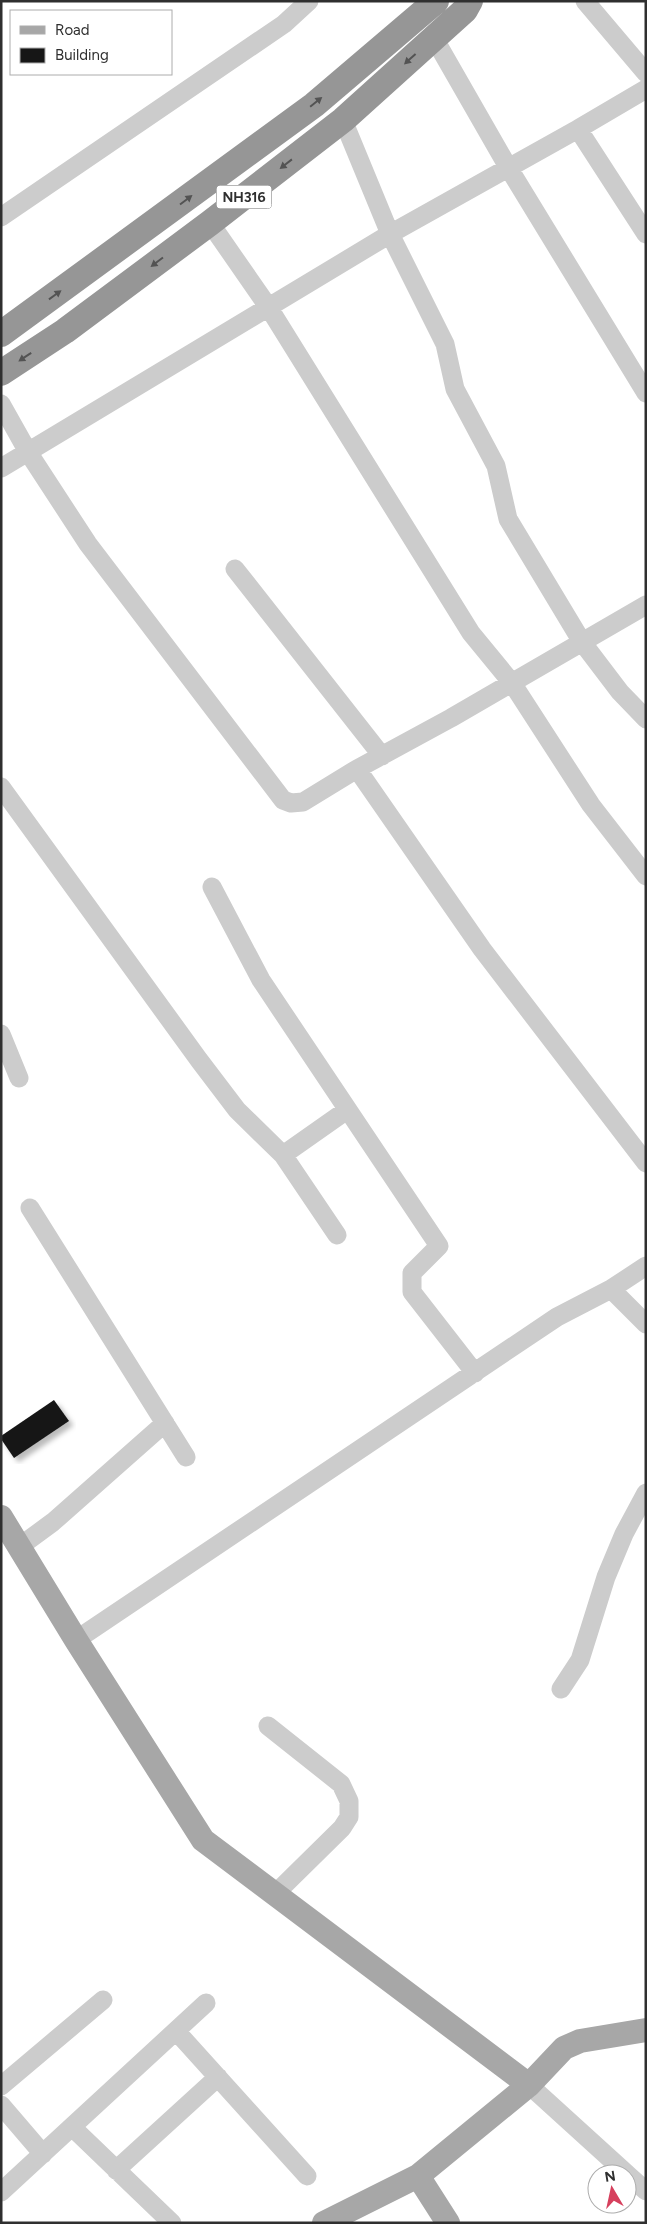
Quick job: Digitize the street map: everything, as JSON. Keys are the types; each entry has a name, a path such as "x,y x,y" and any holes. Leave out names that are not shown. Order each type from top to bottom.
{"highway":[{"name":"NH316","path":"1,334 314,105 436,1"},
{"name":"NH316","path":"1,373 65,331 210,223 343,120 465,10 470,1"}],"main road":[{"path":"1,1518 203,1840 529,2085"},
{"path":"324,2223 418,2176 529,2085 564,2048 580,2041 646,2030"},
{"path":"418,2176 448,2223"}],"street":[{"path":"1,217 276,30 309,1"},
{"path":"585,1 646,73"},
{"path":"434,38 508,167 646,393"},
{"path":"1,468 390,234 646,89"},
{"path":"343,120 390,234 445,344 455,389 496,466 508,520 582,642 620,692 646,718"},
{"path":"578,129 646,234"},
{"path":"210,223 269,308 471,633 512,683 591,806 646,876"},
{"path":"1,404 28,452 88,544 283,800 291,803 304,802 357,769 512,683 646,605"},
{"path":"235,569 382,756"},
{"path":"357,769 482,949 646,1163"},
{"path":"1,787 221,1089 237,1110 283,1155 338,1235"},
{"path":"212,887 261,980 439,1246 412,1273 412,1292 475,1373"},
{"path":"1,1034 19,1078"},
{"path":"283,1155 347,1110"},
{"path":"30,1208 186,1457"},
{"path":"76,1640 557,1317 610,1289 646,1266"},
{"path":"610,1289 646,1324"},
{"path":"19,1547 52,1522 165,1423"},
{"path":"561,1688 580,1660 606,1577 624,1534 646,1493"},
{"path":"268,1726 341,1784 349,1802 349,1816 342,1828 275,1894"},
{"path":"1,2086 103,2000"},
{"path":"1,2192 206,2003"},
{"path":"176,2031 307,2176"},
{"path":"116,2170 218,2077"},
{"path":"529,2085 616,2164"},
{"path":"1,2105 43,2154"},
{"path":"72,2127 172,2223"}],"building":[{"path":"54,1400 69,1421 14,1458 1,1439 1,1436"}]}
